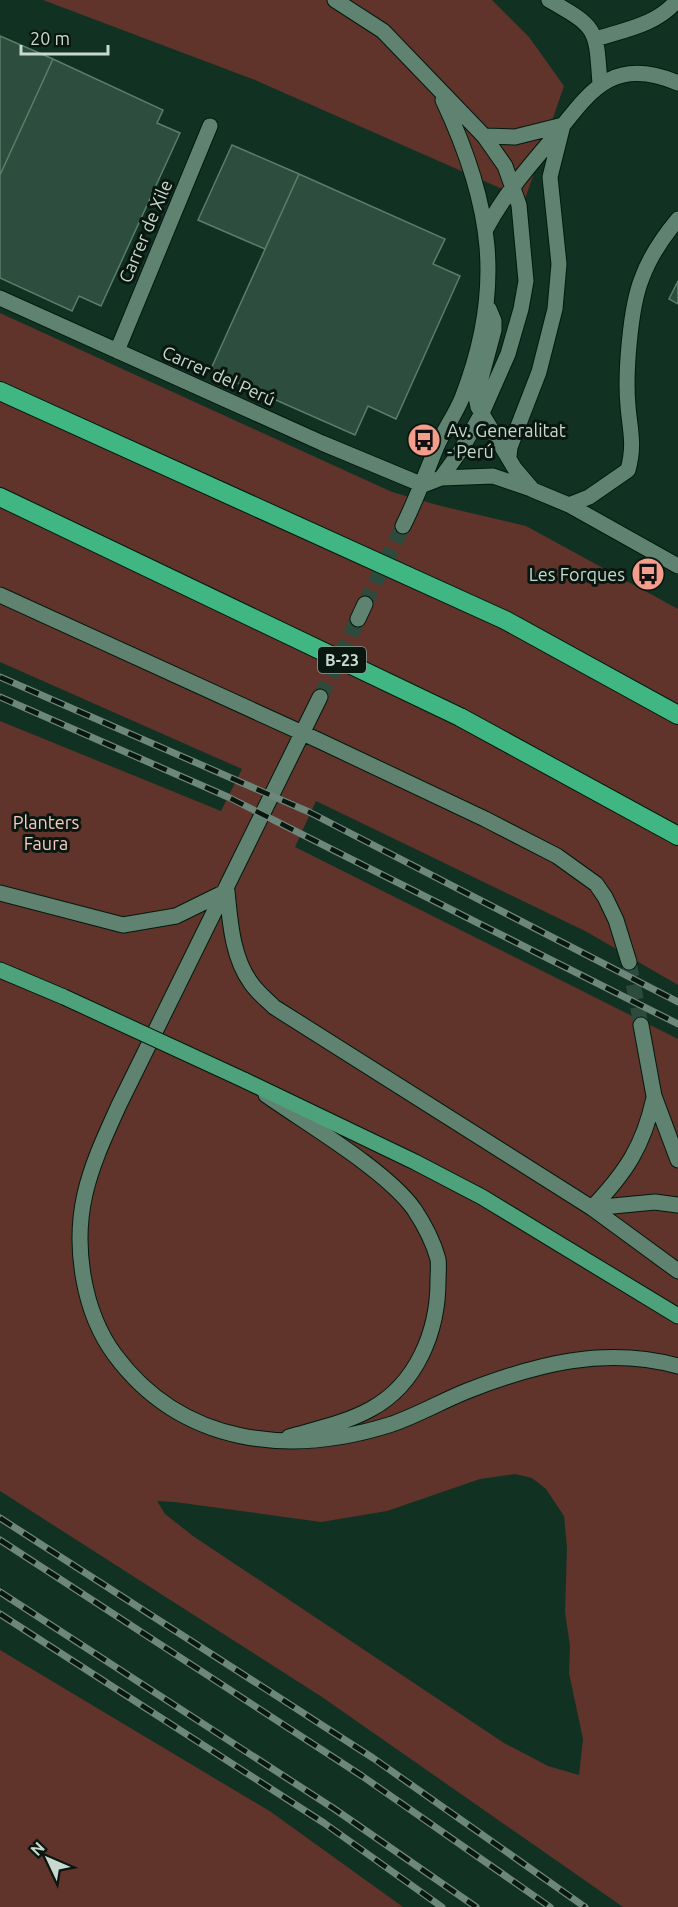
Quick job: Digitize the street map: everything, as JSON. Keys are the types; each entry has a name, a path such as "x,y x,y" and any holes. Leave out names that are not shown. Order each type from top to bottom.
{"highway":[{"path":"0,391 505,620 678,716"},
{"name":"B-23","path":"0,496 460,717 678,836"}],"main road":[{"path":"0,970 244,1080 482,1197 678,1316"}],"street":[{"path":"335,0 383,31 437,86 484,136 505,165 513,186 524,243 525,281 521,309 508,354 482,414 441,478"},
{"path":"549,0 585,21 596,39 600,84"},
{"path":"596,39 654,19 669,11 677,0"},
{"path":"486,229 499,204 563,125 581,99 600,84 634,74 654,75 678,83"},
{"path":"403,526 423,484 437,446 461,399 479,349 487,306 486,229 464,145 437,86"},
{"path":"484,136 515,137 563,125"},
{"path":"509,457 510,447 538,372 555,309 559,264 550,177 563,125"},
{"name":"Carrer de Xile","path":"117,351 210,126"},
{"path":"569,505 589,497 628,470 634,440 628,406 627,359 640,280 653,254 678,219"},
{"name":"Carrer del Perú","path":"0,298 322,443 423,484"},
{"path":"487,306 494,321 476,397 482,414 533,490"},
{"path":"423,484 441,478 493,476 569,505 678,566"},
{"path":"0,595 302,733 485,819 556,856 596,884 605,897 616,920 629,962"},
{"path":"358,619 365,604"},
{"path":"320,697 119,1105 100,1149 85,1195 80,1245 84,1280 94,1319 108,1346 136,1382 183,1417 220,1432 278,1441 309,1443 393,1424 466,1391 546,1364 598,1357 630,1357 678,1366"},
{"path":"0,893 123,925 176,916 226,891"},
{"path":"226,891 232,935 242,966 251,983 274,1007 592,1208 678,1271"},
{"path":"641,1025 654,1096 678,1160"},
{"path":"244,1080 390,1185 413,1208 428,1233 438,1261 438,1306 426,1346 407,1378 394,1392 371,1409 329,1426 278,1441"},
{"path":"592,1208 634,1158 647,1129 654,1096"},
{"path":"592,1208 655,1202 678,1205"}],"green space":[{"path":"43,0 492,0 529,37 564,86 525,199 255,80"},
{"name":"Planters Faura","path":"0,313 392,492 526,526 678,609 678,985 587,932 316,801 295,847 678,1039 678,1907 623,1907 322,1697 0,1491 0,721 221,811 242,769 0,662","holes":["515,1474 532,1478 546,1489 564,1516 567,1548 565,1612 570,1646 569,1673 583,1739 579,1775 548,1766 504,1743 193,1536 165,1514 157,1501 321,1522 387,1511 480,1479"]},
{"path":"0,1650 271,1812 403,1907 0,1907"}],"building":[{"path":"0,36 53,59 0,175"},
{"path":"53,59 163,110 157,123 180,133 101,306 79,296 72,311 0,278 0,175"},
{"path":"232,145 299,174 265,249 198,220"},
{"path":"299,174 445,239 433,264 460,276 396,419 368,406 355,435 210,371"},
{"path":"678,281 678,304 669,299"}],"tunnel":[{"path":"365,604 403,526"},
{"path":"320,697 358,619"},
{"path":"629,962 641,1025"}],"railway":[{"path":"0,677 309,812 678,1002"},
{"path":"0,697 228,797 678,1024"},
{"path":"0,1518 373,1758 585,1907"},
{"path":"0,1540 362,1776 550,1907"},
{"path":"0,1592 333,1808 476,1907"},
{"path":"0,1614 324,1823 442,1907"}],"place":[{"name":"Av. Generalitat - Perú","path":"424,440"},
{"name":"Les Forques","path":"648,574"}]}
